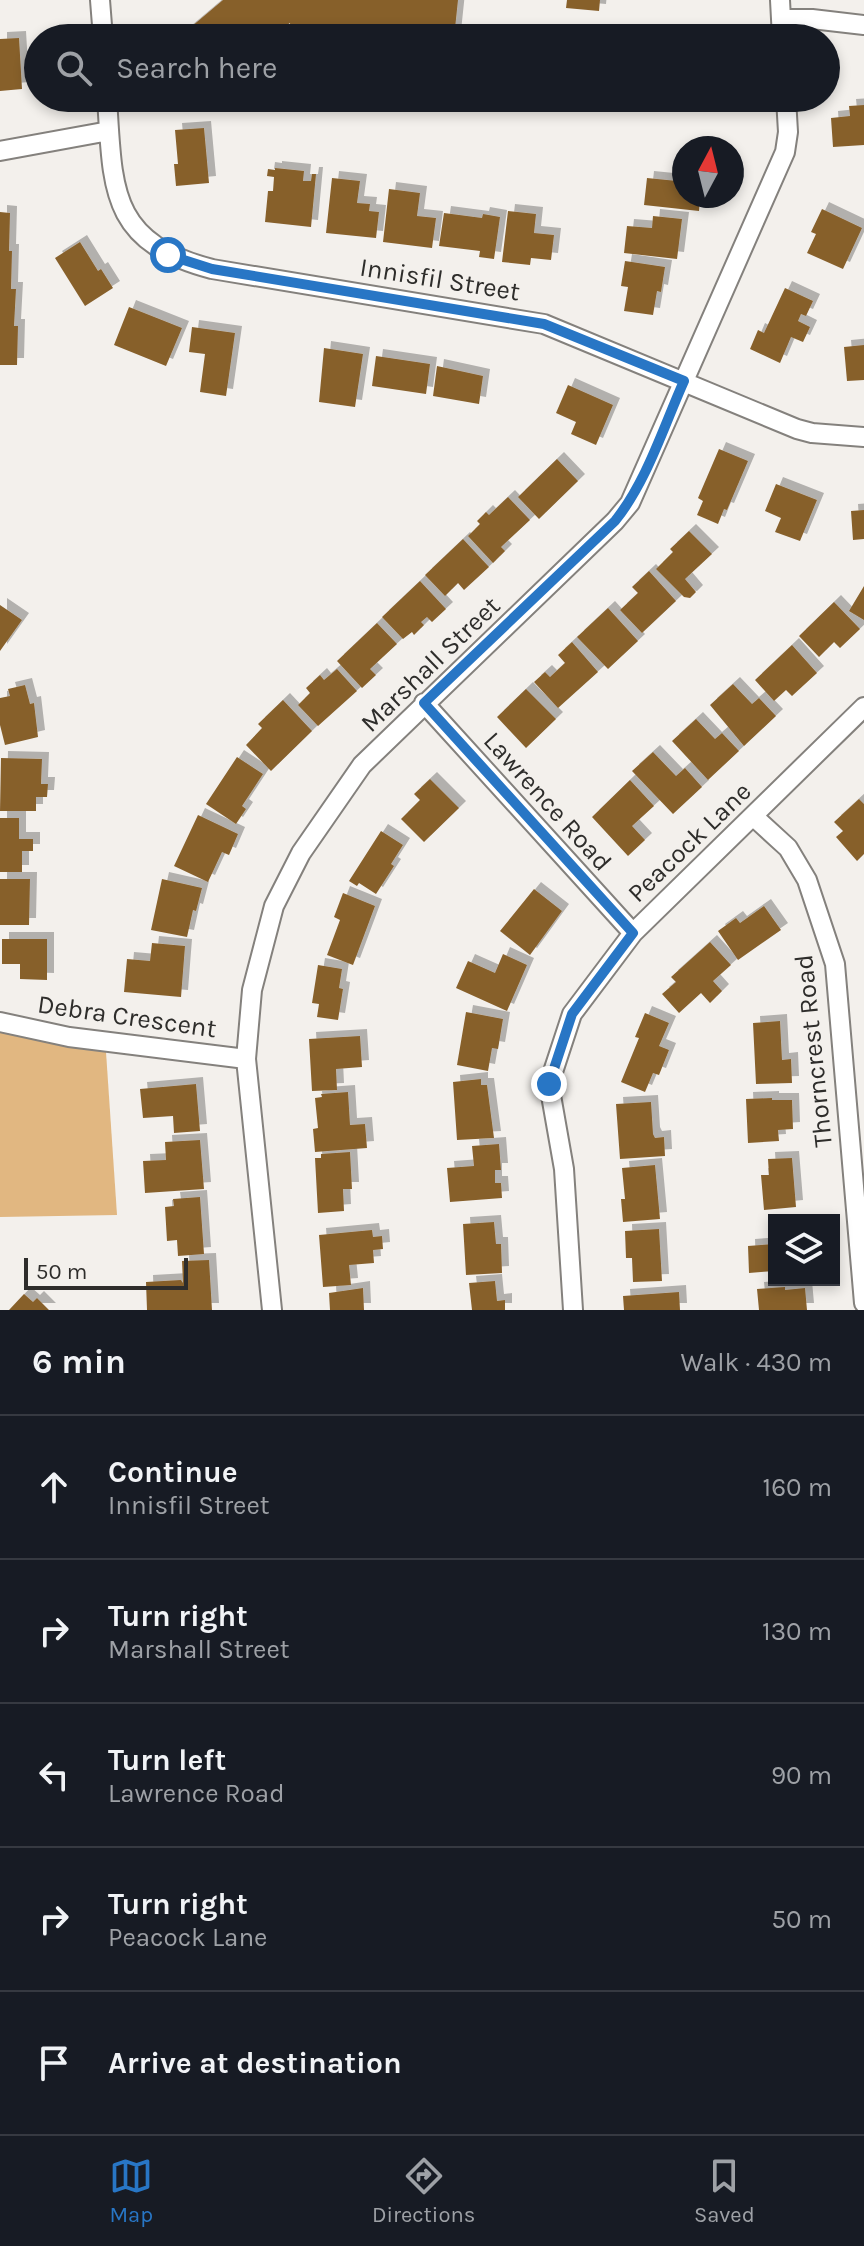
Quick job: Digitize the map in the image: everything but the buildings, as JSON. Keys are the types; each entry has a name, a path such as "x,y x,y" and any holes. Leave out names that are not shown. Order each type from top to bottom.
{"street":[{"path":"100,0 102,24"},
{"path":"781,9 812,19 864,25"},
{"name":"Innisfil Street","path":"108,112 110,165 125,212 149,243 168,255 212,269 544,324 812,433 864,437"},
{"name":"Marshall Street","path":"272,1310 246,1059 252,990 274,906 301,853 362,765 630,503 785,152 787,112"},
{"path":"0,151 109,131"},
{"name":"Lawrence Road","path":"424,703 633,933"},
{"name":"Peacock Lane","path":"573,1310 564,1169 549,1084 572,1014 633,933 864,707"},
{"name":"Thorncrest Road","path":"753,816 788,848 807,880 835,964 864,1303"},
{"name":"Debra Crescent","path":"0,1022 69,1037 246,1059"}],"shaded area":[{"path":"0,1020 106,1052 117,1215 0,1217"}],"route":[{"path":"168,255 212,269 520,318 569,332 684,381 630,503 615,521 424,703 633,933 572,1014 549,1084"}]}
